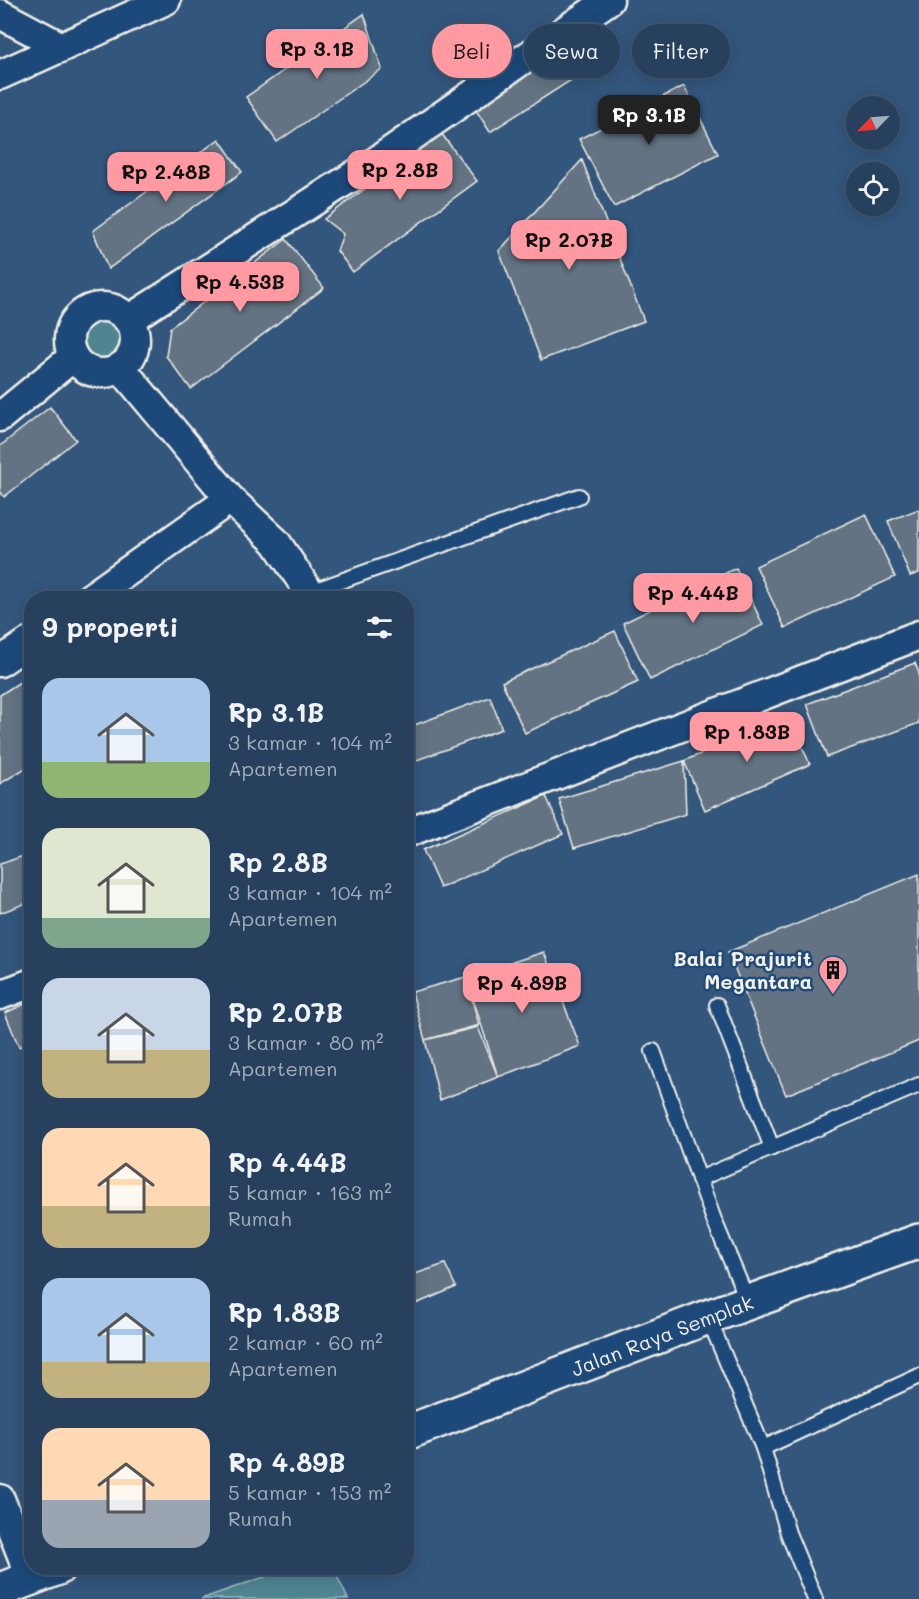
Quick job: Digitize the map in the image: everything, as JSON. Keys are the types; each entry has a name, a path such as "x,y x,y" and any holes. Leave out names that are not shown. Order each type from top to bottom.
{"main road":[{"name":"Jalan Raya Semplak","path":"414,1430 748,1302 919,1241"},
{"path":"0,1590 41,1578"}],"street":[{"path":"0,75 166,0"},
{"path":"128,320 375,162 609,0"},
{"path":"0,14 62,47"},
{"path":"107,307 119,312 128,320 134,332 134,345 130,358 120,367 111,372 90,371 73,357 69,340 70,331 73,323 86,310 107,307"},
{"path":"0,417 73,357"},
{"path":"120,367 230,499 276,542 308,591"},
{"path":"100,591 230,499"},
{"path":"414,830 919,635"},
{"path":"0,662 24,646"},
{"path":"0,995 24,985"},
{"path":"0,1499 24,1545"}],"lane":[{"path":"322,591 579,496"},
{"path":"717,1005 772,1148"},
{"path":"653,1051 731,1266 748,1302"},
{"path":"699,1179 919,1085"},
{"path":"708,1317 762,1448 788,1533 815,1599"},
{"path":"762,1448 919,1376"}],"green space":[{"path":"100,313 117,320 124,337 117,354 100,361 83,354 76,337 83,320"},
{"path":"270,1575 336,1575 348,1599 201,1599"}],"building":[{"path":"364,14 382,69 277,142 246,97"},
{"path":"524,74 524,78 574,78 490,132 474,107"},
{"path":"684,86 718,154 614,207 579,139"},
{"path":"441,133 477,181 353,272 337,251 343,234 324,219"},
{"path":"219,139 242,172 108,269 93,231"},
{"path":"582,160 644,321 541,360 499,251"},
{"path":"286,239 324,288 191,389 166,356 170,328"},
{"path":"50,407 76,440 4,497 0,491 0,446"},
{"path":"919,509 919,573 910,576 888,521"},
{"path":"866,514 895,577 785,628 756,566"},
{"path":"736,568 763,625 650,680 623,623"},
{"path":"615,631 638,682 525,733 502,682"},
{"path":"915,663 919,673 919,723 827,757 807,704"},
{"path":"24,679 24,769 0,784 0,695"},
{"path":"490,697 502,729 414,761 414,725"},
{"path":"788,716 810,764 705,810 684,761"},
{"path":"684,761 686,814 574,848 559,799"},
{"path":"546,796 563,834 440,888 423,850"},
{"path":"24,856 24,904 0,913 0,864"},
{"name":"Balai Prajurit Megantara","path":"919,874 919,1041 786,1095 728,952"},
{"path":"544,952 580,1046 498,1077 466,977"},
{"path":"466,977 479,1025 425,1040 414,991"},
{"path":"24,1005 24,1045 19,1047 5,1013"},
{"path":"478,1027 498,1077 440,1100 425,1040"},
{"path":"445,1264 456,1287 414,1305 414,1274"}],"place":[{"name":"Balai Prajurit Megantara","path":"833,996"}]}
